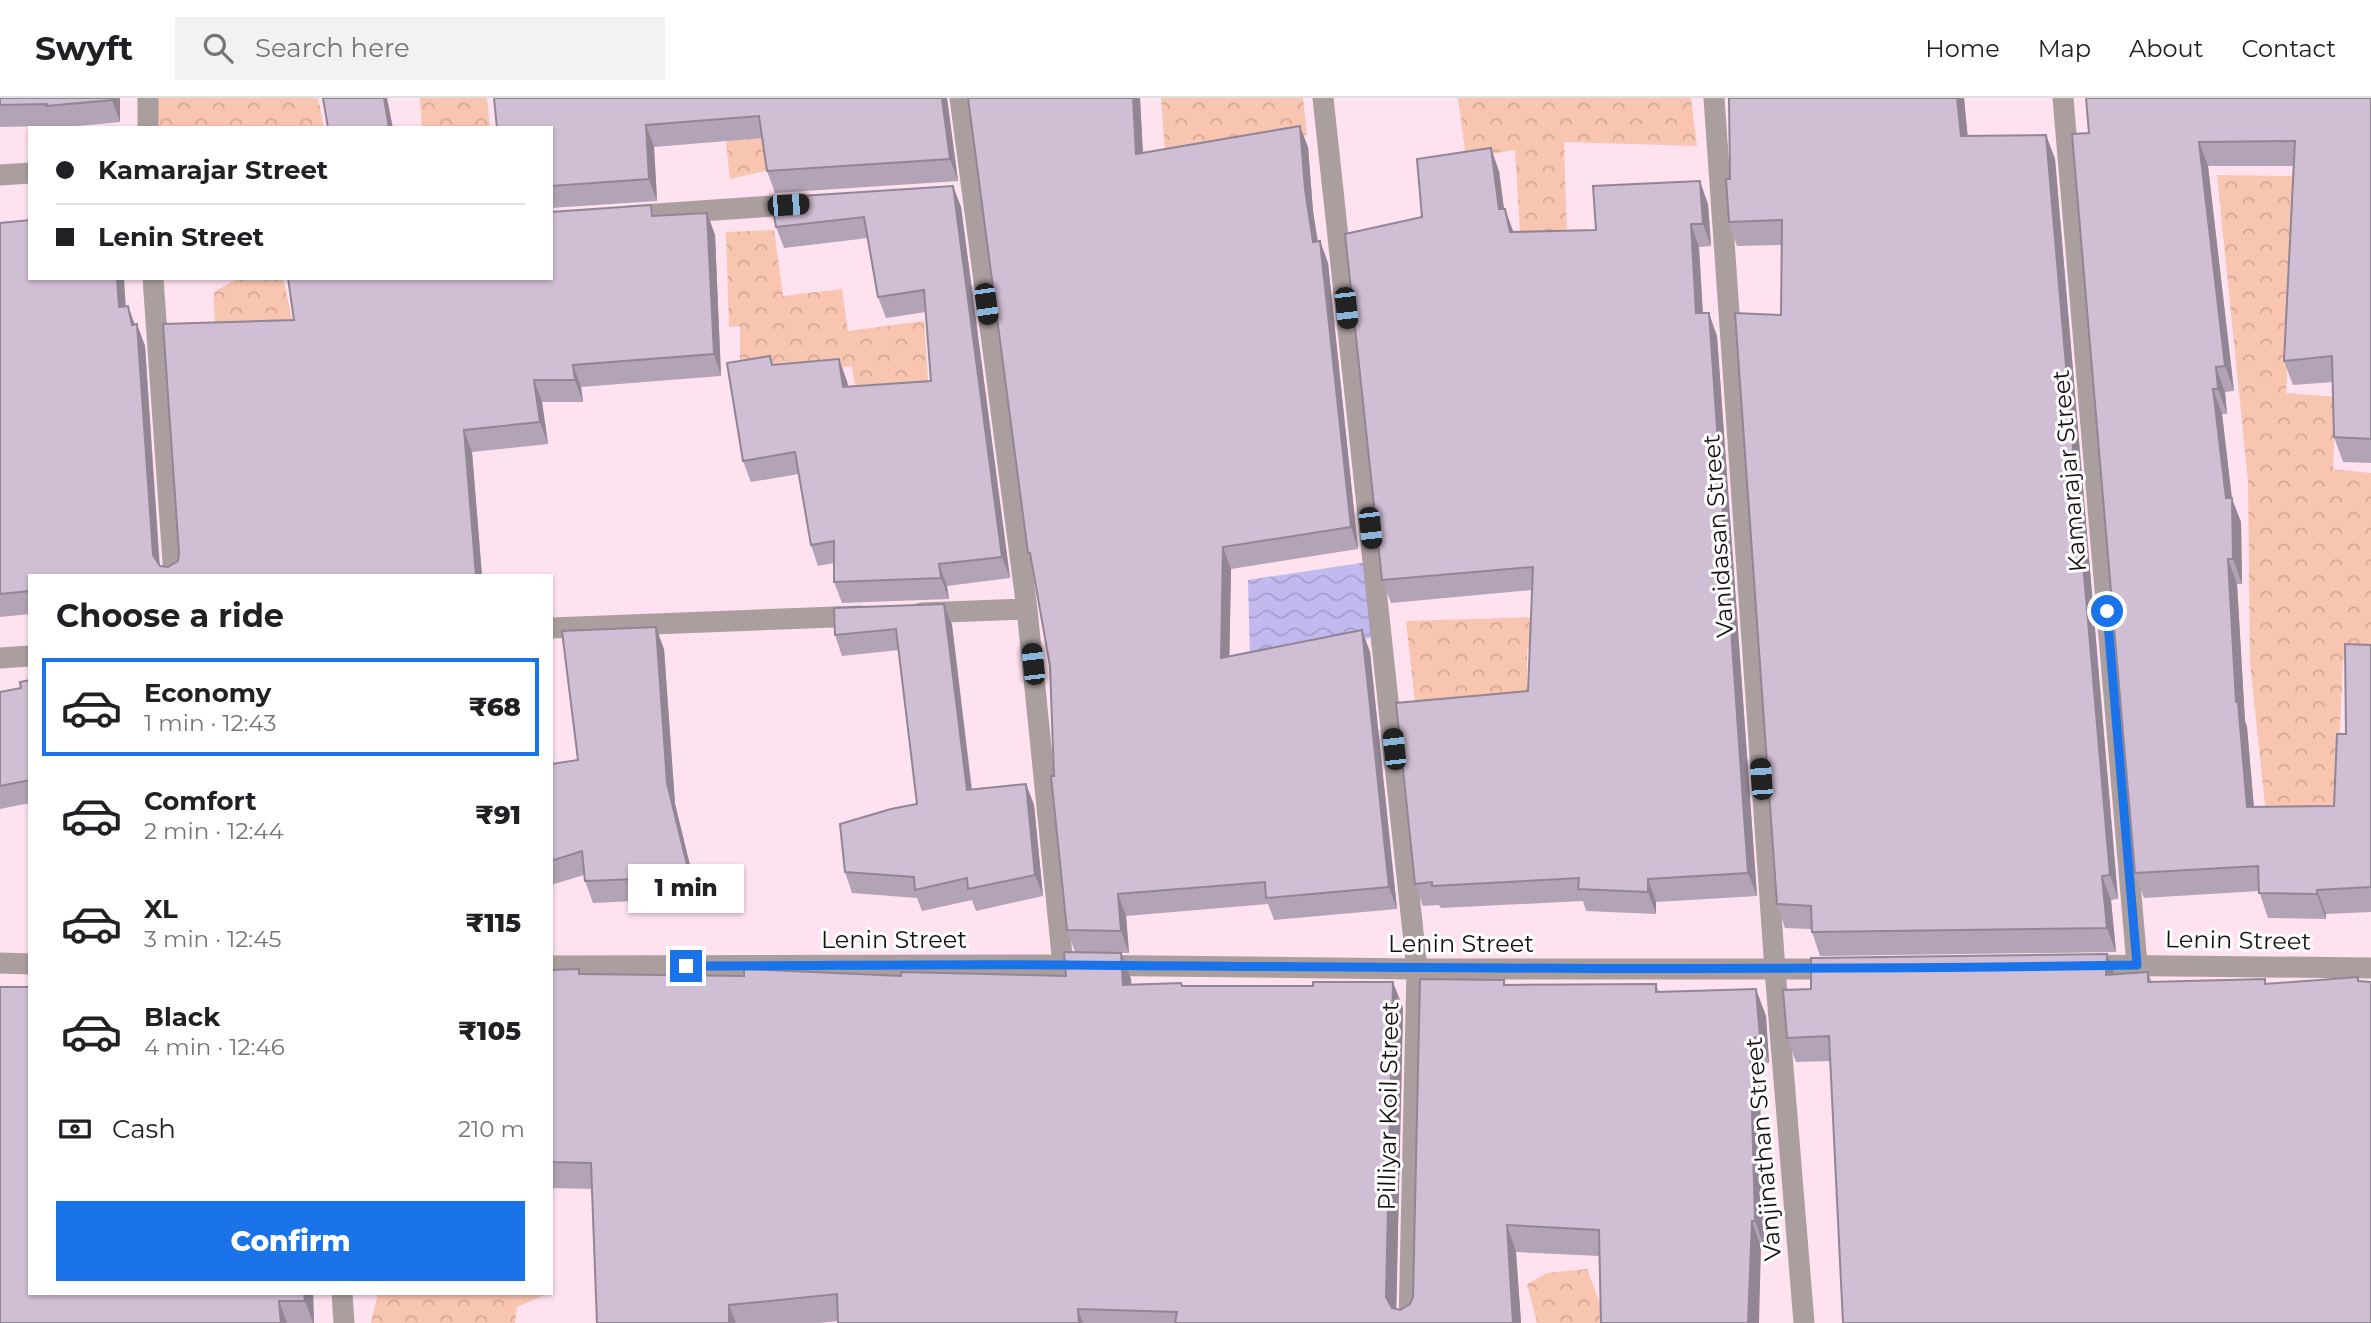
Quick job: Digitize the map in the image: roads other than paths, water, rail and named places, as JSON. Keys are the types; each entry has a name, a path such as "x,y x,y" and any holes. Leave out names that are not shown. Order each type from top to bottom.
{"street":[{"path":"148,98 148,126"},
{"path":"960,98 965,194 1027,609 1063,965"},
{"name":"Pilliyar Koil Street","path":"1323,98 1417,969 1409,1323"},
{"name":"Vanidasan Street","path":"1714,98 1775,970"},
{"name":"Kamarajar Street","path":"2063,98 2137,965"},
{"path":"0,175 28,173"},
{"path":"606,218 822,203"},
{"path":"153,280 174,574"},
{"path":"905,614 1027,609"},
{"path":"553,628 878,615"},
{"path":"0,658 28,656"},
{"path":"0,963 28,964"},
{"name":"Lenin Street","path":"553,967 1063,965 1417,969 1858,969"},
{"name":"Lenin Street","path":"2067,966 2371,968"},
{"name":"Vanjinathan Street","path":"1775,970 1804,1323"},
{"path":"342,1295 344,1323"}],"water":[{"path":"1367,562 1376,637 1250,660 1248,580"}]}
